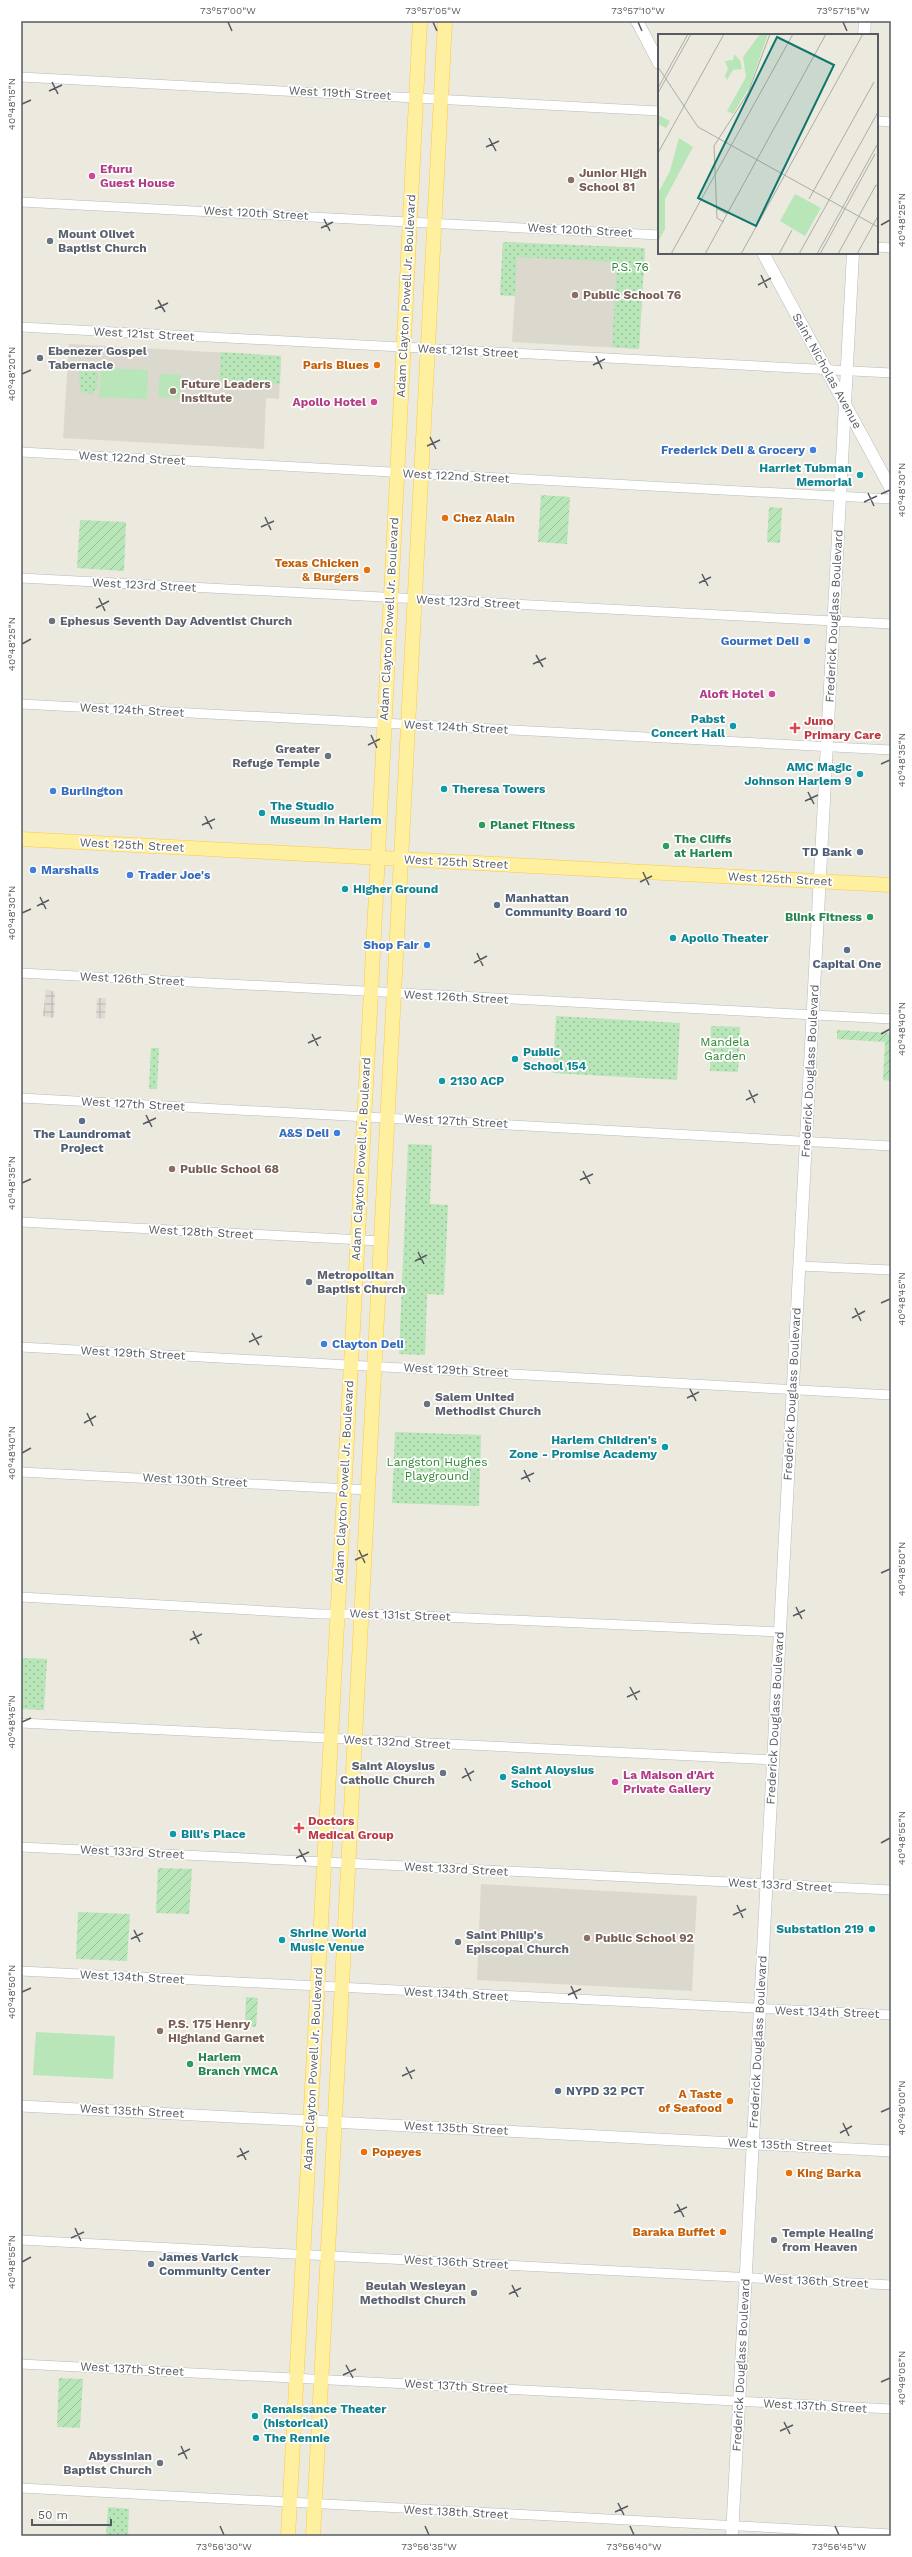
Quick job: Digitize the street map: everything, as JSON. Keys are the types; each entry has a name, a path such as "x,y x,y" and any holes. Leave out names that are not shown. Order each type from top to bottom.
{"main road":[{"name":"Adam Clayton Powell Jr. Boulevard","path":"288,2536 363,1116 371,992 420,21"},
{"name":"Adam Clayton Powell Jr. Boulevard","path":"313,2536 374,1365 396,994 414,599 445,21"},
{"path":"637,21 658,61"},
{"path":"864,34 865,21"},
{"name":"Saint Nicholas Avenue","path":"764,254 891,489"},
{"name":"Frederick Douglass Boulevard","path":"732,2531 792,1391 821,881 853,254"},
{"name":"West 125th Street","path":"21,839 891,885"}],"street":[{"name":"West 119th Street","path":"21,77 441,98 658,112"},
{"path":"878,121 891,122"},
{"name":"West 120th Street","path":"21,202 435,222 658,235"},
{"path":"878,247 891,248"},
{"name":"West 121st Street","path":"21,327 891,373"},
{"name":"West 122nd Street","path":"21,452 891,499"},
{"name":"West 123rd Street","path":"21,578 891,624"},
{"name":"West 124th Street","path":"21,704 891,750"},
{"name":"West 126th Street","path":"21,973 891,1019"},
{"name":"West 127th Street","path":"21,1098 891,1146"},
{"name":"West 128th Street","path":"21,1222 381,1241"},
{"path":"799,1266 891,1270"},
{"name":"West 129th Street","path":"21,1347 374,1365 792,1391 891,1395"},
{"name":"West 130th Street","path":"21,1472 368,1490"},
{"name":"West 131st Street","path":"21,1597 337,1614 780,1632"},
{"name":"West 132nd Street","path":"21,1723 773,1760"},
{"name":"West 133rd Street","path":"21,1846 766,1885 891,1890"},
{"name":"West 134th Street","path":"21,1971 891,2015"},
{"name":"West 135th Street","path":"21,2106 891,2151"},
{"name":"West 136th Street","path":"21,2240 891,2285"},
{"name":"West 137th Street","path":"21,2364 321,2378 739,2402 891,2409"},
{"name":"West 138th Street","path":"21,2488 315,2504 732,2531 891,2534"}],"shaded area":[{"name":"Public School 76","path":"503,242 645,248 639,349 512,342 515,296 500,295"},
{"name":"Future Leaders Institute","path":"69,344 281,356 279,399 266,398 264,449 63,438"},
{"path":"46,989 55,992 54,1018 43,1016"},
{"path":"97,998 106,998 105,1019 96,1018"},
{"name":"Public School 92","path":"481,1884 697,1896 692,1991 477,1980"}],"green space":[{"name":"P.S. 76","path":"503,242 645,248 639,349 612,347 617,262 517,257 515,296 500,295"},
{"path":"221,352 281,356 280,384 219,380"},
{"path":"101,368 148,370 147,399 99,397"},
{"path":"79,372 98,372 97,390 94,390 94,394 80,392"},
{"path":"160,374 181,375 180,398 158,397"},
{"path":"541,495 570,497 567,544 538,542"},
{"path":"769,507 782,508 780,543 767,542"},
{"path":"80,520 126,522 124,571 77,568"},
{"path":"556,1016 680,1023 677,1080 553,1073"},
{"name":"Mandela Garden","path":"711,1026 740,1027 738,1072 710,1071"},
{"path":"837,1030 891,1033 891,1081 883,1080 885,1042 837,1039"},
{"path":"151,1048 159,1048 157,1089 149,1089"},
{"path":"408,1144 432,1145 430,1204 448,1205 444,1295 427,1294 425,1355 399,1354"},
{"name":"Langston Hughes Playground","path":"395,1432 481,1435 479,1506 392,1503"},
{"path":"21,1658 47,1659 44,1710 21,1709"},
{"path":"158,1868 192,1869 189,1914 156,1913"},
{"path":"78,1912 130,1914 127,1961 76,1959"},
{"path":"246,1997 258,1998 256,2027 245,2026"},
{"path":"36,2032 115,2036 113,2079 33,2075"},
{"path":"59,2378 83,2379 80,2428 57,2427"},
{"path":"108,2507 129,2509 128,2536 106,2536"}],"place":[{"name":"Efuru Guest House","path":"92,176"},
{"name":"Junior High School 81","path":"571,180"},
{"name":"Mount Olivet Baptist Church","path":"50,241"},
{"name":"Public School 76","path":"575,295"},
{"name":"Ebenezer Gospel Tabernacle","path":"40,358"},
{"name":"Paris Blues","path":"377,365"},
{"name":"Future Leaders Institute","path":"173,391"},
{"name":"Apollo Hotel","path":"374,402"},
{"name":"Frederick Deli & Grocery","path":"813,450"},
{"name":"Harriet Tubman Memorial","path":"860,475"},
{"name":"Chez Alain","path":"445,518"},
{"name":"Texas Chicken & Burgers","path":"367,570"},
{"name":"Ephesus Seventh Day Adventist Church","path":"52,621"},
{"name":"Gourmet Deli","path":"807,641"},
{"name":"Aloft Hotel","path":"772,694"},
{"name":"Pabst Concert Hall","path":"733,726"},
{"name":"Juno Primary Care","path":"795,728"},
{"name":"Greater Refuge Temple","path":"328,756"},
{"name":"AMC Magic Johnson Harlem 9","path":"860,774"},
{"name":"Theresa Towers","path":"444,789"},
{"name":"Burlington","path":"53,791"},
{"name":"The Studio Museum In Harlem","path":"262,813"},
{"name":"Planet Fitness","path":"482,825"},
{"name":"The Cliffs at Harlem","path":"666,846"},
{"name":"TD Bank","path":"860,852"},
{"name":"Marshalls","path":"33,870"},
{"name":"Trader Joe's","path":"130,875"},
{"name":"Higher Ground","path":"345,889"},
{"name":"Manhattan Community Board 10","path":"497,905"},
{"name":"Blink Fitness","path":"870,917"},
{"name":"Apollo Theater","path":"673,938"},
{"name":"Shop Fair","path":"427,945"},
{"name":"Capital One","path":"847,950"},
{"name":"Public School 154","path":"515,1059"},
{"name":"2130 ACP","path":"442,1081"},
{"name":"The Laundromat Project","path":"82,1121"},
{"name":"A&S Deli","path":"337,1133"},
{"name":"Public School 68","path":"172,1169"},
{"name":"Metropolitan Baptist Church","path":"309,1282"},
{"name":"Clayton Deli","path":"324,1344"},
{"name":"Salem United Methodist Church","path":"427,1404"},
{"name":"Harlem Children's Zone - Promise Academy","path":"665,1447"},
{"name":"Saint Aloysius Catholic Church","path":"443,1773"},
{"name":"Saint Aloysius School","path":"503,1777"},
{"name":"La Maison d'Art Private Gallery","path":"615,1782"},
{"name":"Doctors Medical Group","path":"299,1828"},
{"name":"Bill's Place","path":"173,1834"},
{"name":"Substation 219","path":"872,1929"},
{"name":"Public School 92","path":"587,1938"},
{"name":"Shrine World Music Venue","path":"282,1940"},
{"name":"Saint Philip's Episcopal Church","path":"458,1942"},
{"name":"P.S. 175 Henry Highland Garnet","path":"160,2031"},
{"name":"Harlem Branch YMCA","path":"190,2064"},
{"name":"NYPD 32 PCT","path":"558,2091"},
{"name":"A Taste of Seafood","path":"730,2101"},
{"name":"Popeyes","path":"364,2152"},
{"name":"King Barka","path":"789,2173"},
{"name":"Baraka Buffet","path":"723,2232"},
{"name":"Temple Healing from Heaven","path":"774,2240"},
{"name":"James Varick Community Center","path":"151,2264"},
{"name":"Beulah Wesleyan Methodist Church","path":"474,2293"},
{"name":"Renaissance Theater (historical)","path":"255,2416"},
{"name":"The Rennie","path":"256,2438"},
{"name":"Abyssinian Baptist Church","path":"160,2463"}]}
